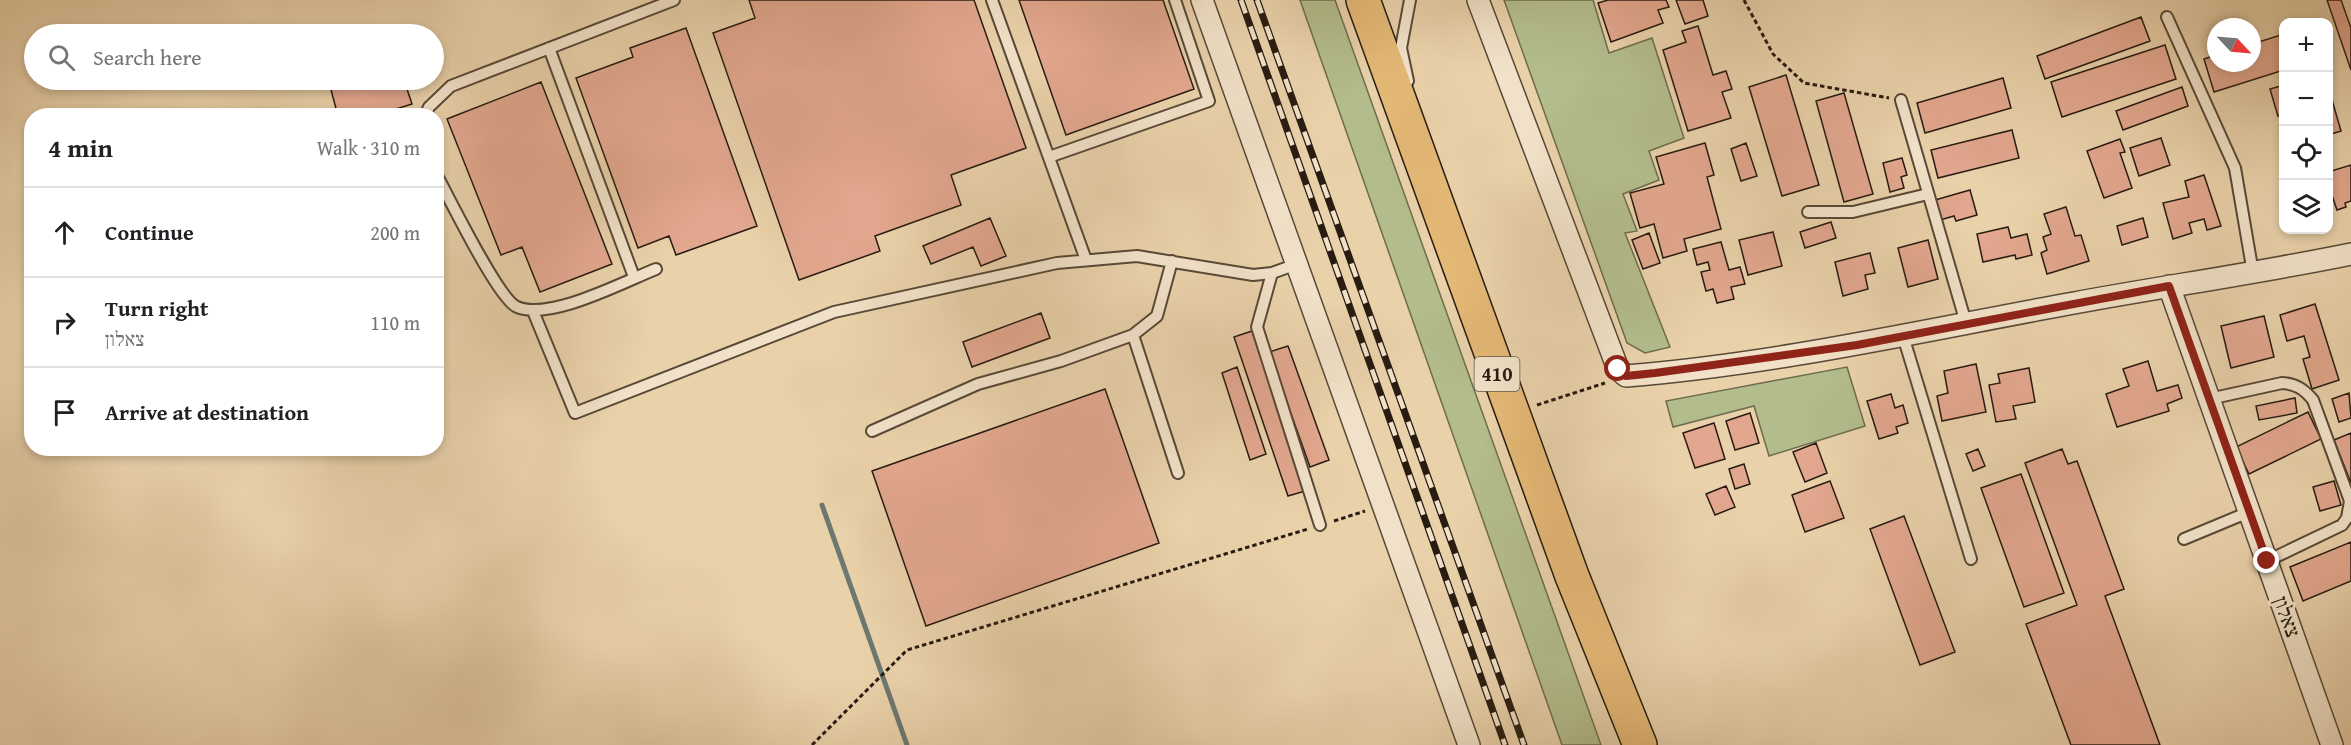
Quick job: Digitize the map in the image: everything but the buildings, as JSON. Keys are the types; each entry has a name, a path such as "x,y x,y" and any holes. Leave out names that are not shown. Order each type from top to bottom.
{"main road":[{"name":"410","path":"1363,0 1572,576 1640,745"}],"street":[{"path":"1202,0 1469,745"},
{"path":"1478,0 1618,369 1626,376 1685,370 1903,336 2351,254"},
{"name":"צאלון","path":"2169,286 2332,745"}],"lane":[{"path":"428,108 451,87 674,0"},
{"path":"992,0 1086,260"},
{"path":"1049,158 1209,101 1175,0"},
{"path":"1410,0 1401,48 1428,181"},
{"path":"2167,17 2235,168 2253,273"},
{"path":"549,48 634,277"},
{"path":"1901,100 1966,323"},
{"path":"444,188 500,290 515,306 533,311 569,303 656,269"},
{"path":"1808,212 1854,212 1928,194"},
{"path":"533,311 575,413 834,312 1057,262 1137,256 1253,275 1272,273 1297,264"},
{"path":"872,431 978,384 1061,361 1132,335 1157,316 1172,261"},
{"path":"1272,273 1257,327 1320,525"},
{"path":"1132,335 1178,473"},
{"path":"1903,336 1971,559"},
{"path":"2209,399 2282,383 2292,384 2305,390 2313,400 2350,501 2347,518 2342,525 2267,561"},
{"path":"2184,539 2249,512"}],"path":[{"path":"1744,0 1773,54 1804,83 1901,100"},
{"path":"1512,413 1626,376"},
{"path":"812,745 907,650 1384,506"}],"green space":[{"path":"1300,0 1335,0 1601,745 1562,745"},
{"path":"1504,0 1593,0 1609,53 1652,38 1684,138 1649,151 1659,180 1623,194 1637,231 1625,233 1670,347 1645,353 1627,343"},
{"path":"1847,367 1865,426 1769,456 1754,406 1673,427 1666,401"}],"waterway":[{"path":"822,505 907,745"}],"railway":[{"path":"1241,0 1505,745"},
{"path":"1257,0 1524,745"}],"route":[{"path":"1618,369 1626,376 1685,370 1857,345 2169,286 2267,561"}]}
